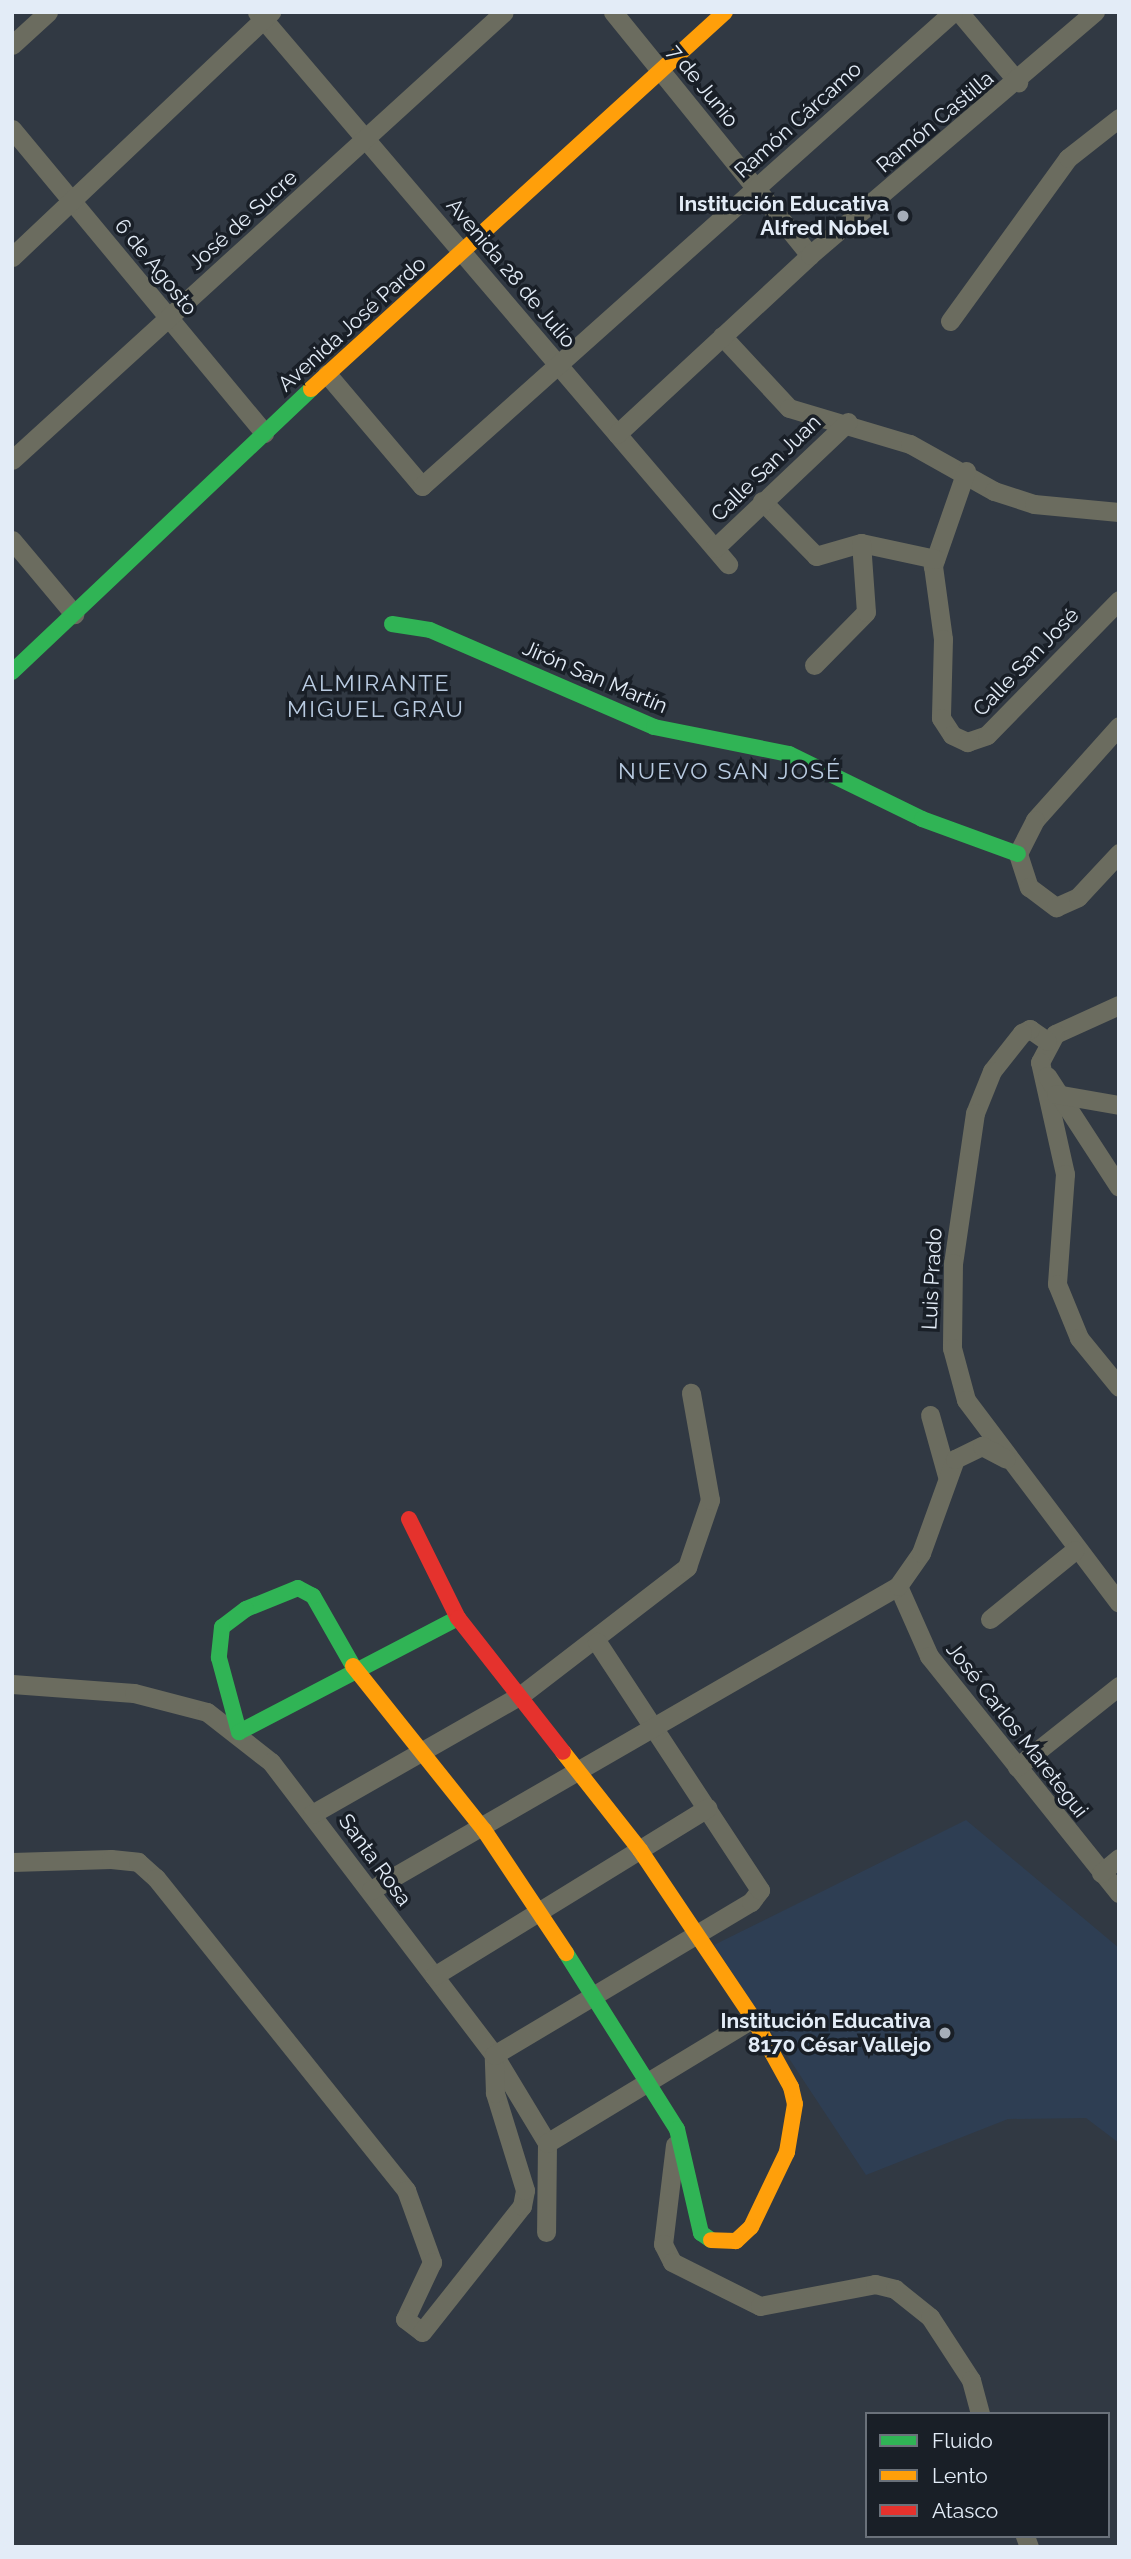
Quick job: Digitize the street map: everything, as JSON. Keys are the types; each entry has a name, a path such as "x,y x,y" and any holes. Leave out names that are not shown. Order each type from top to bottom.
{"street":[{"path":"12,45 48,12"},
{"name":"José de Sucre","path":"12,460 503,12"},
{"name":"7 de Junio","path":"613,12 810,255"},
{"name":"Avenida José Pardo","path":"12,672 327,374 725,12"},
{"name":"Ramón Cárcamo","path":"327,374 422,486 953,12"},
{"path":"960,12 1018,82"},
{"name":"Ramón Castilla","path":"617,435 810,255 1018,82 1095,12"},
{"path":"12,257 73,202 264,15"},
{"name":"Avenida 28 de Julio","path":"264,15 728,564"},
{"path":"950,321 1068,158 1119,118"},
{"name":"6 de Agosto","path":"12,129 264,433"},
{"path":"722,336 789,408 848,422 966,471 994,491 1034,504 1119,512"},
{"name":"Calle San Juan","path":"715,548 848,422"},
{"path":"762,501 816,556 861,543 934,559 966,471"},
{"path":"12,540 74,614"},
{"path":"814,665 866,612 861,543"},
{"name":"Calle San José","path":"934,559 943,639 941,718 960,740 975,741 996,728 1119,600"},
{"name":"Jirón San Martín","path":"392,624 430,630 654,727 789,754 922,819 1018,854"},
{"path":"1119,726 1035,820 1018,854 1029,887 1056,907 1078,897 1119,853"},
{"path":"1119,1006 1071,1024 1047,1041 1040,1062 1065,1174 1057,1284 1079,1338 1119,1387"},
{"name":"Luis Prado","path":"1047,1041 1026,1029 992,1071 964,1164 949,1316 956,1374 1006,1459 1074,1550 1119,1603"},
{"path":"1040,1062 1056,1094 1119,1187"},
{"path":"1056,1094 1119,1105"},
{"path":"312,1814 521,1695 665,1590 687,1567 706,1528 709,1475 691,1393"},
{"path":"930,1415 947,1476"},
{"path":"371,1891 484,1829 578,1770 898,1586 920,1553 947,1476 967,1449 982,1446 1006,1459"},
{"path":"409,1519 458,1618 640,1850 753,2018 795,2104 787,2152 745,2237 717,2244 701,2233 677,2129 651,2079 535,1914 484,1829 356,1671 313,1596 298,1588 246,1609 222,1627 218,1638 239,1732 356,1671 458,1618"},
{"path":"990,1619 1074,1550"},
{"name":"José Carlos Maretegui","path":"898,1586 929,1656 1119,1893"},
{"path":"12,1862 111,1859 138,1862 156,1878 409,2195 432,2262 405,2319 416,2332 472,2276 522,2206 525,2190 495,2093 494,2055 596,1998 751,1902 760,1889 597,1642"},
{"name":"Santa Rosa","path":"12,1684 134,1693 207,1712 239,1732 312,1814 494,2055 547,2143"},
{"path":"1017,1767 1119,1686"},
{"path":"434,1976 706,1808"},
{"path":"1101,1873 1119,1858"},
{"path":"547,2232 547,2143 753,2018"},
{"path":"677,2129 663,2244 672,2262 760,2306 875,2284 895,2289 930,2318 971,2380 979,2412"}],"shaded area":[{"name":"Institución Educativa 8170 César Vallejo","path":"966,1820 1119,1948 1119,2143 1086,2118 1008,2119 866,2175 714,1945"}],"traffic: fast":[{"path":"12,672 311,389"},
{"path":"392,624 430,630 654,727 789,754 922,819 1018,854"},
{"path":"353,1666 313,1596 298,1588 246,1609 222,1627 219,1658 239,1732 458,1618"},
{"path":"566,1953 677,2129 701,2233 711,2240"}],"traffic: slow":[{"path":"311,389 725,12"},
{"path":"353,1666 484,1830 566,1953"},
{"path":"563,1752 640,1850 753,2018 791,2087 795,2104 787,2152 751,2227 736,2241 711,2240"}],"traffic: jam":[{"path":"409,1519 458,1618 563,1752"}],"place":[{"name":"Institución Educativa Alfred Nobel","path":"903,216"},
{"name":"Institución Educativa 8170 César Vallejo","path":"945,2033"}],"district":[{"name":"ALMIRANTE MIGUEL GRAU","path":"376,696"},
{"name":"NUEVO SAN JOSÉ","path":"730,771"}]}
